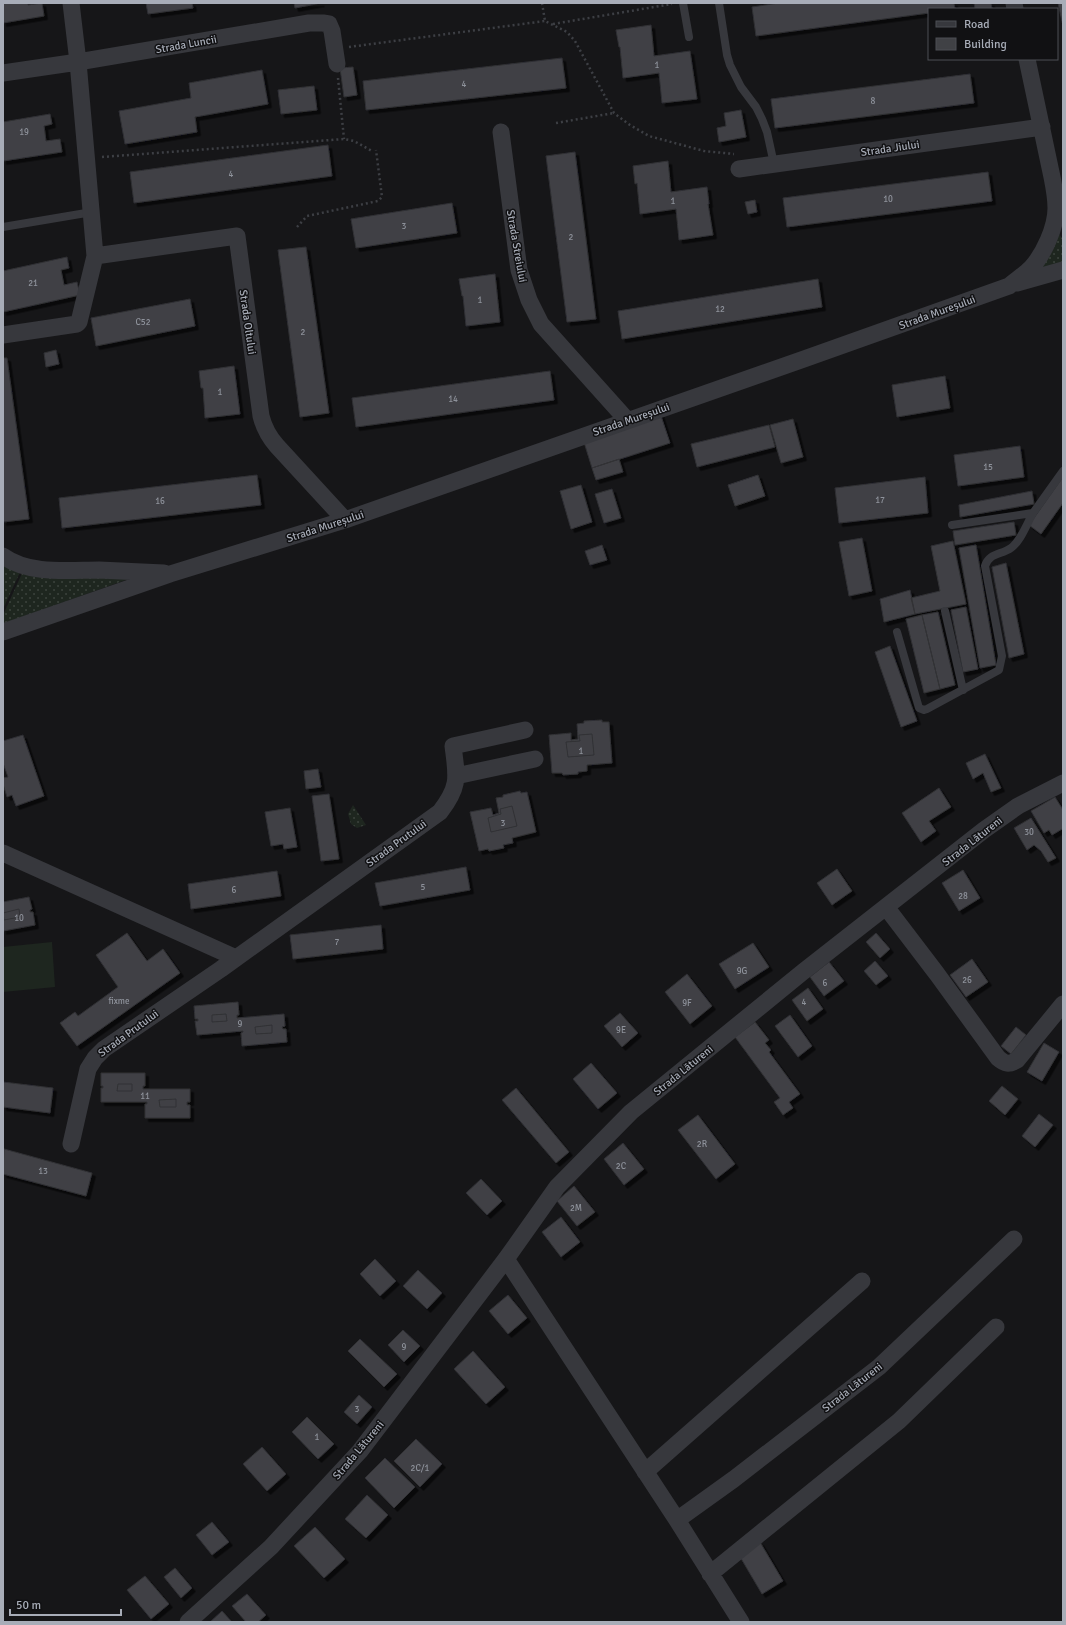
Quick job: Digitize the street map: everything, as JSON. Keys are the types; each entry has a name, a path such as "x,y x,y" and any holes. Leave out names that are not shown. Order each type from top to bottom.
{"street":[{"path":"3,335 77,324 79,322 95,256 78,62 70,3"},
{"name":"Strada Luncii","path":"3,73 78,62 309,23 329,24 332,31 336,56"},
{"name":"Strada Mureșului","path":"3,632 170,574 345,520 627,420 804,360 1009,286 1031,267 1040,256 1050,234 1059,223 1056,196 1026,60"},
{"name":"Strada Jiului","path":"737,162 774,164 1042,127"},
{"name":"Strada Streiului","path":"501,132 518,264 523,285 535,314 548,334 627,420"},
{"name":"Strada Oltului","path":"95,256 237,236 261,416 264,426 268,436 345,520"},
{"path":"1009,286 1063,270"},
{"name":"Strada Mureșului","path":"3,556 23,565 44,569 135,571 170,574"},
{"name":"Strada Prutului","path":"70,1144 88,1069 95,1058 114,1041 236,958 440,812 455,789 456,776 453,746 525,730"},
{"path":"456,776 535,758"},
{"name":"Strada Lătureni","path":"188,1622 271,1547 360,1451 506,1259 557,1187 631,1112 804,971 984,830 1018,806 1063,783"},
{"path":"3,852 236,958"},
{"path":"886,907 938,974 998,1058 1004,1063 1011,1063 1017,1060 1063,1004"},
{"name":"Strada Lătureni","path":"677,1520 734,1479 878,1367 1014,1239"},
{"path":"506,1259 677,1520 741,1622"},
{"path":"645,1472 862,1281"},
{"path":"710,1574 899,1421 996,1327"}],"lane":[{"path":"683,3 689,37"},
{"path":"719,3 730,66 741,87 756,107 762,119 767,132 774,164"},
{"path":"3,228 92,212"},
{"path":"897,632 919,708 924,710 999,670 1002,656 985,566 990,558 1012,548 1017,542 1033,513 1063,471"},
{"path":"952,525 1033,513"},
{"path":"945,611 963,690"}],"path":[{"path":"542,3 545,21"},
{"path":"552,24 672,4"},
{"path":"344,139 336,56 545,21 567,32 575,41 614,113 649,136 737,162"},
{"path":"556,123 614,113"},
{"path":"87,158 344,139 354,141 372,151"},
{"path":"297,227 307,216 378,201 382,197 376,150"}],"shaded area":[{"path":"1056,229 1063,240 1063,263 1040,268"},
{"path":"3,563 22,568 3,609"},
{"path":"24,569 134,577 3,624 3,615"},
{"path":"353,805 366,825 357,828 351,824 348,814"},
{"path":"52,942 55,987 3,992 3,947"}],"building":[{"path":"3,3 28,3 28,5 42,3 44,16 3,23"},
{"path":"146,3 192,3 193,8 148,14"},
{"path":"294,3 321,3 295,8"},
{"path":"779,3 954,3 955,8 928,8 928,13 756,36 752,7"},
{"path":"974,3 991,3 992,8 975,8"},
{"path":"1058,3 1063,3 1063,26"},
{"path":"651,25 654,56 690,51 697,99 662,103 659,73 623,78 620,47 616,30"},
{"path":"562,58 566,88 366,110 363,81"},
{"path":"353,67 357,95 344,97 340,68"},
{"path":"262,70 268,104 195,117 197,132 125,144 119,111 191,98 189,83"},
{"path":"970,74 974,103 775,128 771,99"},
{"path":"314,86 317,110 281,114 278,90"},
{"path":"741,110 746,137 719,142 717,128 726,126 724,113"},
{"path":"50,114 52,124 44,126 46,141 60,139 62,152 3,161 3,122"},
{"path":"328,145 332,176 134,203 130,172"},
{"path":"575,152 596,319 567,322 546,156"},
{"path":"668,161 671,192 707,187 713,235 679,240 676,209 640,214 637,183 635,184 633,166"},
{"path":"988,172 992,201 787,227 783,198"},
{"path":"755,200 757,212 748,214 745,202"},
{"path":"452,203 457,233 356,248 351,219"},
{"path":"306,247 329,413 300,417 278,250"},
{"path":"67,257 69,268 61,270 64,285 77,282 80,295 3,312 3,271"},
{"path":"495,274 500,322 466,326 463,296 459,279"},
{"path":"818,279 822,307 622,339 618,311"},
{"path":"190,299 195,326 96,346 91,318"},
{"path":"56,350 59,364 46,367 44,353"},
{"path":"3,358 7,358 29,519 3,522"},
{"path":"234,366 240,414 205,418 203,388 201,388 199,371"},
{"path":"550,371 554,400 356,427 352,398"},
{"path":"945,376 950,408 897,417 892,385"},
{"path":"660,413 670,443 592,468 583,439"},
{"path":"793,419 803,457 781,463 770,425"},
{"path":"769,425 775,447 697,467 691,444"},
{"path":"1020,446 1024,477 958,486 954,455"},
{"path":"619,459 623,472 596,480 592,468"},
{"path":"257,475 261,505 62,528 59,498"},
{"path":"758,475 765,496 735,506 728,485"},
{"path":"925,477 928,513 839,523 835,488"},
{"path":"1063,477 1063,503 1041,534 1029,525"},
{"path":"581,485 592,522 571,529 560,491"},
{"path":"612,489 621,518 604,523 595,494"},
{"path":"1032,491 1034,504 960,517 959,505"},
{"path":"1014,522 1016,535 955,545 953,531"},
{"path":"862,538 872,591 849,596 839,542"},
{"path":"953,541 966,604 915,614 911,598 940,591 931,546"},
{"path":"602,545 607,560 590,565 585,551"},
{"path":"976,545 996,665 980,668 959,548"},
{"path":"1006,563 1024,654 1009,658 992,567"},
{"path":"910,590 915,614 884,622 880,599"},
{"path":"966,607 978,669 963,672 951,610"},
{"path":"938,612 955,685 940,689 922,615"},
{"path":"922,615 940,689 924,693 906,619"},
{"path":"890,646 917,721 901,727 875,652"},
{"path":"602,720 602,722 609,722 612,763 587,765 587,771 578,772 578,774 563,775 562,773 552,773 549,735 571,733 571,740 578,739 577,724 584,723 584,721"},
{"path":"592,734 594,755 568,757 566,742 580,741 579,735"},
{"path":"23,735 44,796 16,806 12,795 7,797 3,784 3,778 8,777 3,763 3,741"},
{"path":"985,754 1001,788 991,792 983,773 973,779 966,763"},
{"path":"318,769 321,787 306,789 304,771"},
{"path":"939,788 951,807 929,821 936,831 921,842 902,813"},
{"path":"520,791 521,793 527,792 536,832 512,838 513,843 503,845 504,848 479,851 470,812 491,808 493,815 499,813 496,798"},
{"path":"329,794 339,859 321,861 312,796"},
{"path":"1055,797 1063,810 1063,831 1062,829 1052,835 1049,830 1044,833 1031,811"},
{"path":"512,806 517,826 491,832 488,818 501,814 500,809"},
{"path":"290,808 297,847 284,849 283,844 271,846 265,812"},
{"path":"1031,818 1056,858 1048,862 1041,851 1034,845 1027,850 1014,828"},
{"path":"466,867 470,890 380,906 375,883"},
{"path":"837,869 852,891 832,905 817,883"},
{"path":"963,870 980,898 959,911 942,883"},
{"path":"277,871 281,896 191,909 188,884"},
{"path":"29,897 32,909 30,912 33,912 35,925 3,931 3,902"},
{"path":"19,909 20,917 4,920 3,913"},
{"path":"381,925 383,949 293,959 290,935"},
{"path":"127,933 147,961 163,949 180,973 77,1046 60,1023 75,1012 78,1016 118,987 96,955"},
{"path":"876,933 890,949 880,958 866,942"},
{"path":"753,943 769,967 735,989 719,964"},
{"path":"972,959 988,982 966,997 950,975"},
{"path":"875,961 888,976 876,985 864,971"},
{"path":"829,962 844,981 824,996 810,977"},
{"path":"687,974 712,1006 690,1024 665,992"},
{"path":"808,988 823,1009 807,1021 792,1000"},
{"path":"238,1002 239,1015 237,1015 237,1018 284,1014 285,1026 282,1027 283,1029 286,1029 287,1042 242,1046 241,1033 243,1031 197,1035 195,1021 198,1021 198,1019 195,1019 194,1006"},
{"path":"620,1013 638,1033 622,1047 604,1026"},
{"path":"226,1014 227,1021 212,1022 212,1015"},
{"path":"790,1015 812,1046 798,1057 775,1026"},
{"path":"755,1022 769,1040 765,1043 771,1050 769,1052 800,1094 789,1102 793,1108 783,1115 774,1102 780,1098 735,1037"},
{"path":"272,1025 272,1033 256,1034 255,1027"},
{"path":"1016,1027 1026,1035 1011,1054 1001,1046"},
{"path":"1044,1043 1059,1052 1042,1081 1027,1072"},
{"path":"591,1063 617,1093 598,1109 573,1079"},
{"path":"101,1073 145,1073 145,1086 143,1086 143,1089 190,1089 190,1102 187,1102 187,1105 190,1105 190,1118 145,1118 145,1104 147,1104 147,1102 101,1102 101,1088 103,1088 103,1086 101,1086"},
{"path":"3,1082 53,1088 50,1113 3,1107"},
{"path":"118,1084 132,1084 132,1091 117,1091"},
{"path":"1002,1086 1018,1099 1005,1115 989,1101"},
{"path":"516,1088 569,1152 556,1163 502,1100"},
{"path":"176,1099 176,1107 160,1107 159,1100"},
{"path":"1039,1114 1053,1125 1035,1147 1022,1136"},
{"path":"698,1115 735,1164 716,1179 678,1130"},
{"path":"623,1143 644,1169 624,1185 604,1159"},
{"path":"4,1149 92,1173 86,1196 3,1174"},
{"path":"481,1179 502,1201 487,1215 466,1193"},
{"path":"574,1186 595,1212 577,1226 557,1201"},
{"path":"561,1217 580,1242 561,1257 542,1232"},
{"path":"375,1259 396,1281 380,1296 360,1274"},
{"path":"418,1270 442,1293 427,1309 403,1286"},
{"path":"508,1295 527,1318 508,1334 489,1311"},
{"path":"403,1330 420,1346 404,1362 388,1345"},
{"path":"360,1339 397,1374 384,1387 348,1351"},
{"path":"473,1351 505,1387 486,1404 454,1369"},
{"path":"359,1395 372,1407 357,1424 344,1412"},
{"path":"307,1417 334,1444 318,1459 292,1432"},
{"path":"416,1439 442,1464 420,1487 394,1461"},
{"path":"262,1447 286,1474 267,1491 243,1464"},
{"path":"385,1458 415,1487 394,1508 365,1478"},
{"path":"367,1495 388,1515 366,1538 345,1519"},
{"path":"212,1522 229,1542 212,1555 196,1535"},
{"path":"315,1527 345,1559 324,1578 294,1546"},
{"path":"760,1542 783,1581 762,1594 739,1555"},
{"path":"175,1568 192,1588 181,1598 164,1577"},
{"path":"145,1576 169,1604 151,1619 127,1590"},
{"path":"247,1594 266,1615 258,1622 246,1622 232,1606"},
{"path":"222,1611 232,1622 210,1622"}]}
